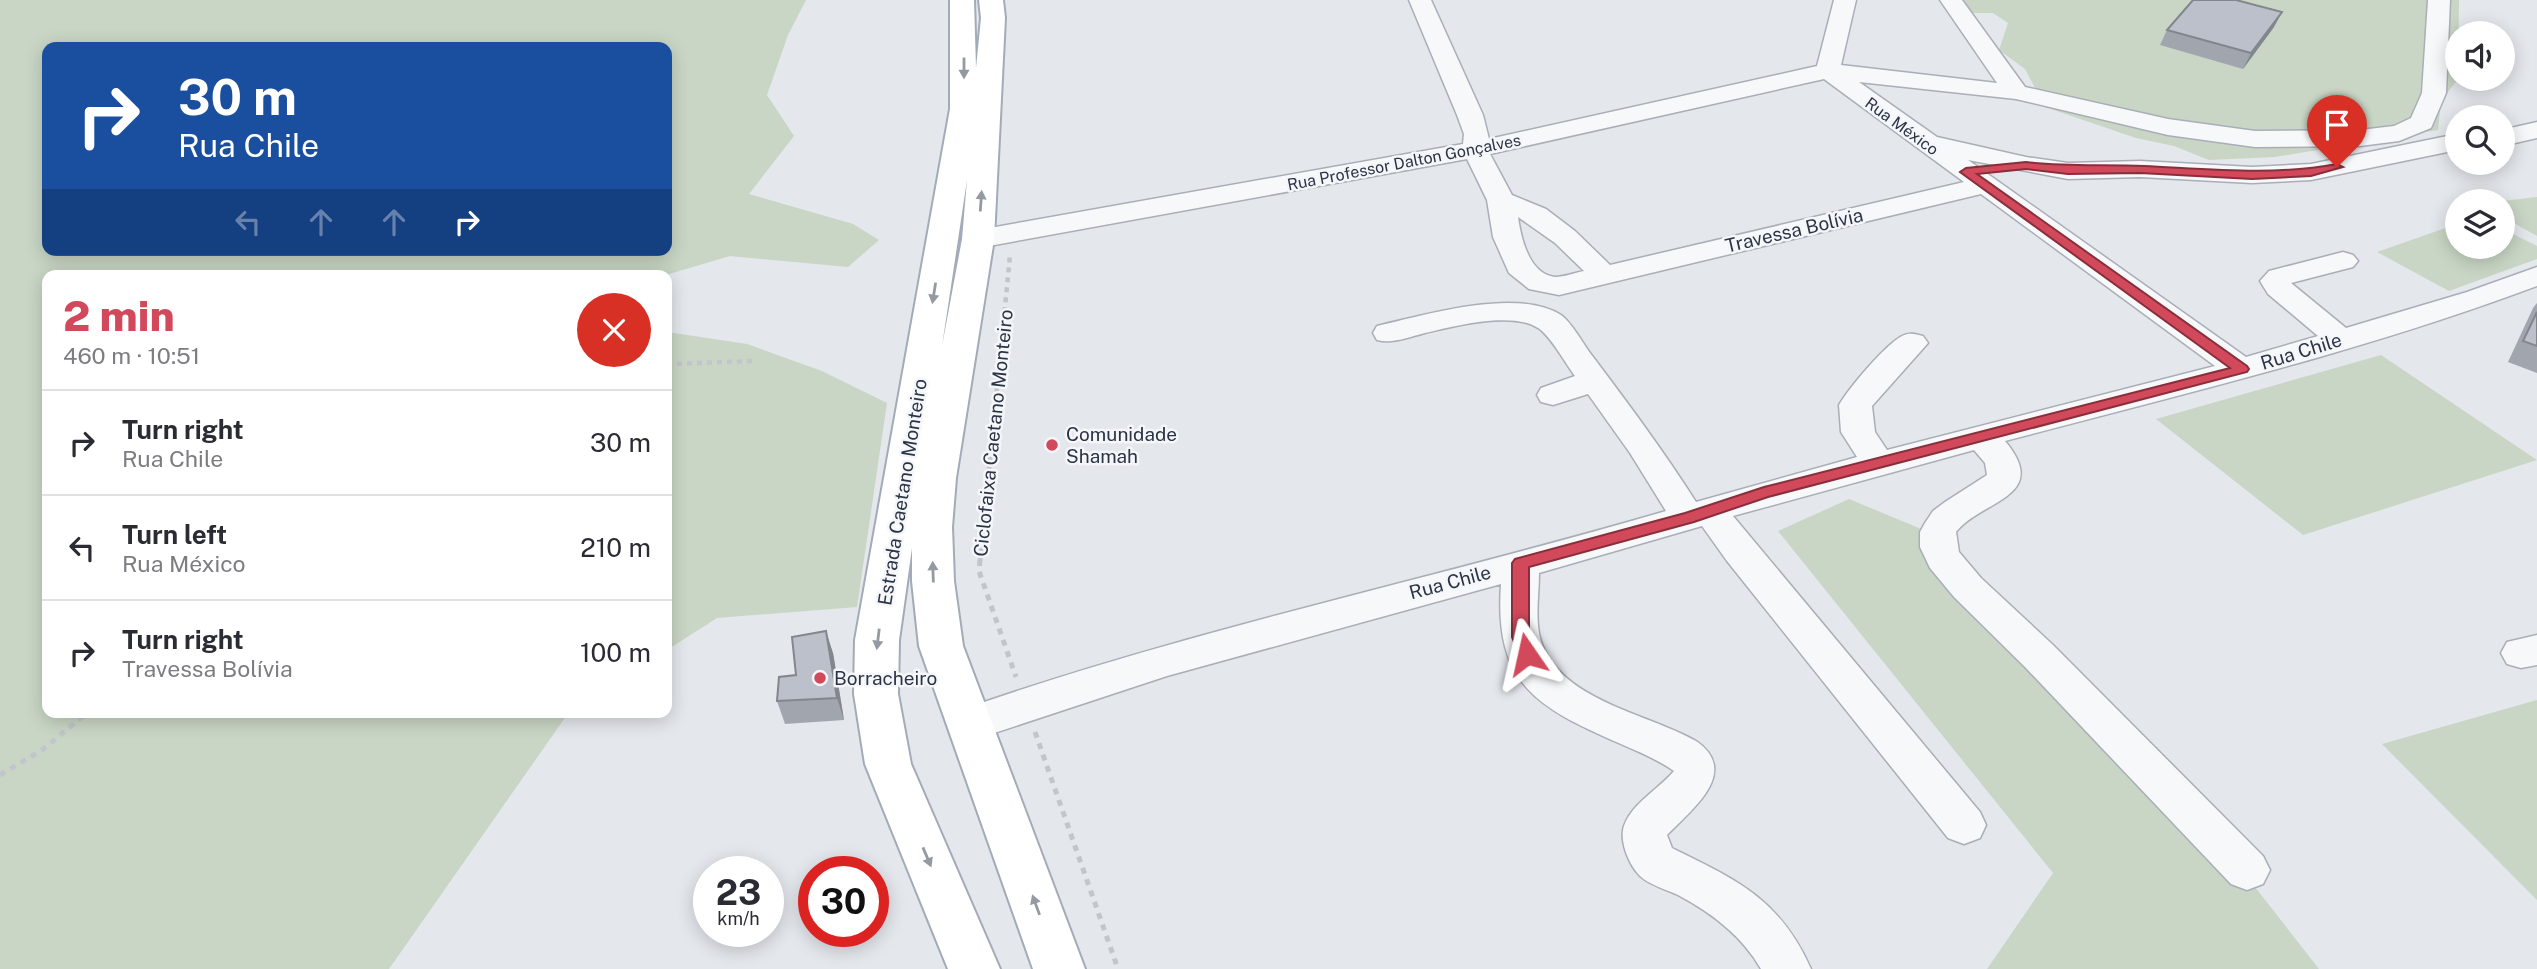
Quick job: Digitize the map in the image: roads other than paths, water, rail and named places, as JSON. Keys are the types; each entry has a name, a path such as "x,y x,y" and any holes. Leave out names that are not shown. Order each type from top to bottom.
{"main road":[{"name":"Estrada Caetano Monteiro","path":"962,0 964,109 877,640 876,694 888,764 967,966"},
{"name":"Estrada Caetano Monteiro","path":"991,0 995,237 937,478 932,527 933,581 942,646 1059,969"}],"street":[{"name":"Travessa Bolívia","path":"1420,0 1453,72 1477,134 1475,150 1502,200 1507,237 1524,273 1539,283 1559,286 2026,165"},
{"path":"1835,72 1845,0"},
{"path":"1835,72 1857,4 1863,0"},
{"path":"1951,0 2016,92"},
{"name":"Rua Professor Dalton Gonçalves","path":"995,237 1475,150 1835,72 2016,92 2168,127 2255,139 2360,138 2399,133 2422,123 2434,93 2439,0"},
{"name":"Rua México","path":"1835,72 1922,142 2241,369"},
{"path":"2515,135 2537,130"},
{"name":"Travessa Bolívia","path":"1922,142 2026,165 2068,170 2140,169 2252,175 2299,173 2445,144"},
{"path":"1502,200 1536,215 1565,237 1604,275"},
{"path":"2341,339 2278,288 2275,281 2279,277 2343,261"},
{"name":"Rua Chile","path":"970,724 1025,703 1296,624 1699,514 1764,493 1981,435 2138,398 2241,369 2478,298 2537,276"},
{"path":"1388,333 1467,317 1514,311 1535,313 1551,322 1592,381 1643,446 1699,514 1740,552 1964,825"},
{"path":"1878,463 1858,432 1855,405 1912,342"},
{"path":"1553,395 1592,381"},
{"path":"1981,435 2004,465 2005,475 1999,487 1950,515 1938,530 1938,547 1948,566 2246,870"},
{"path":"1521,563 1521,637 1534,672 1549,689 1578,706 1674,749 1694,763 1695,771 1688,785 1646,827 1644,841 1656,862 1704,886 1748,915 1769,938 1787,969"}],"place":[{"name":"Comunidade Shamah","path":"1052,445"},
{"name":"Borracheiro","path":"820,678"}]}
